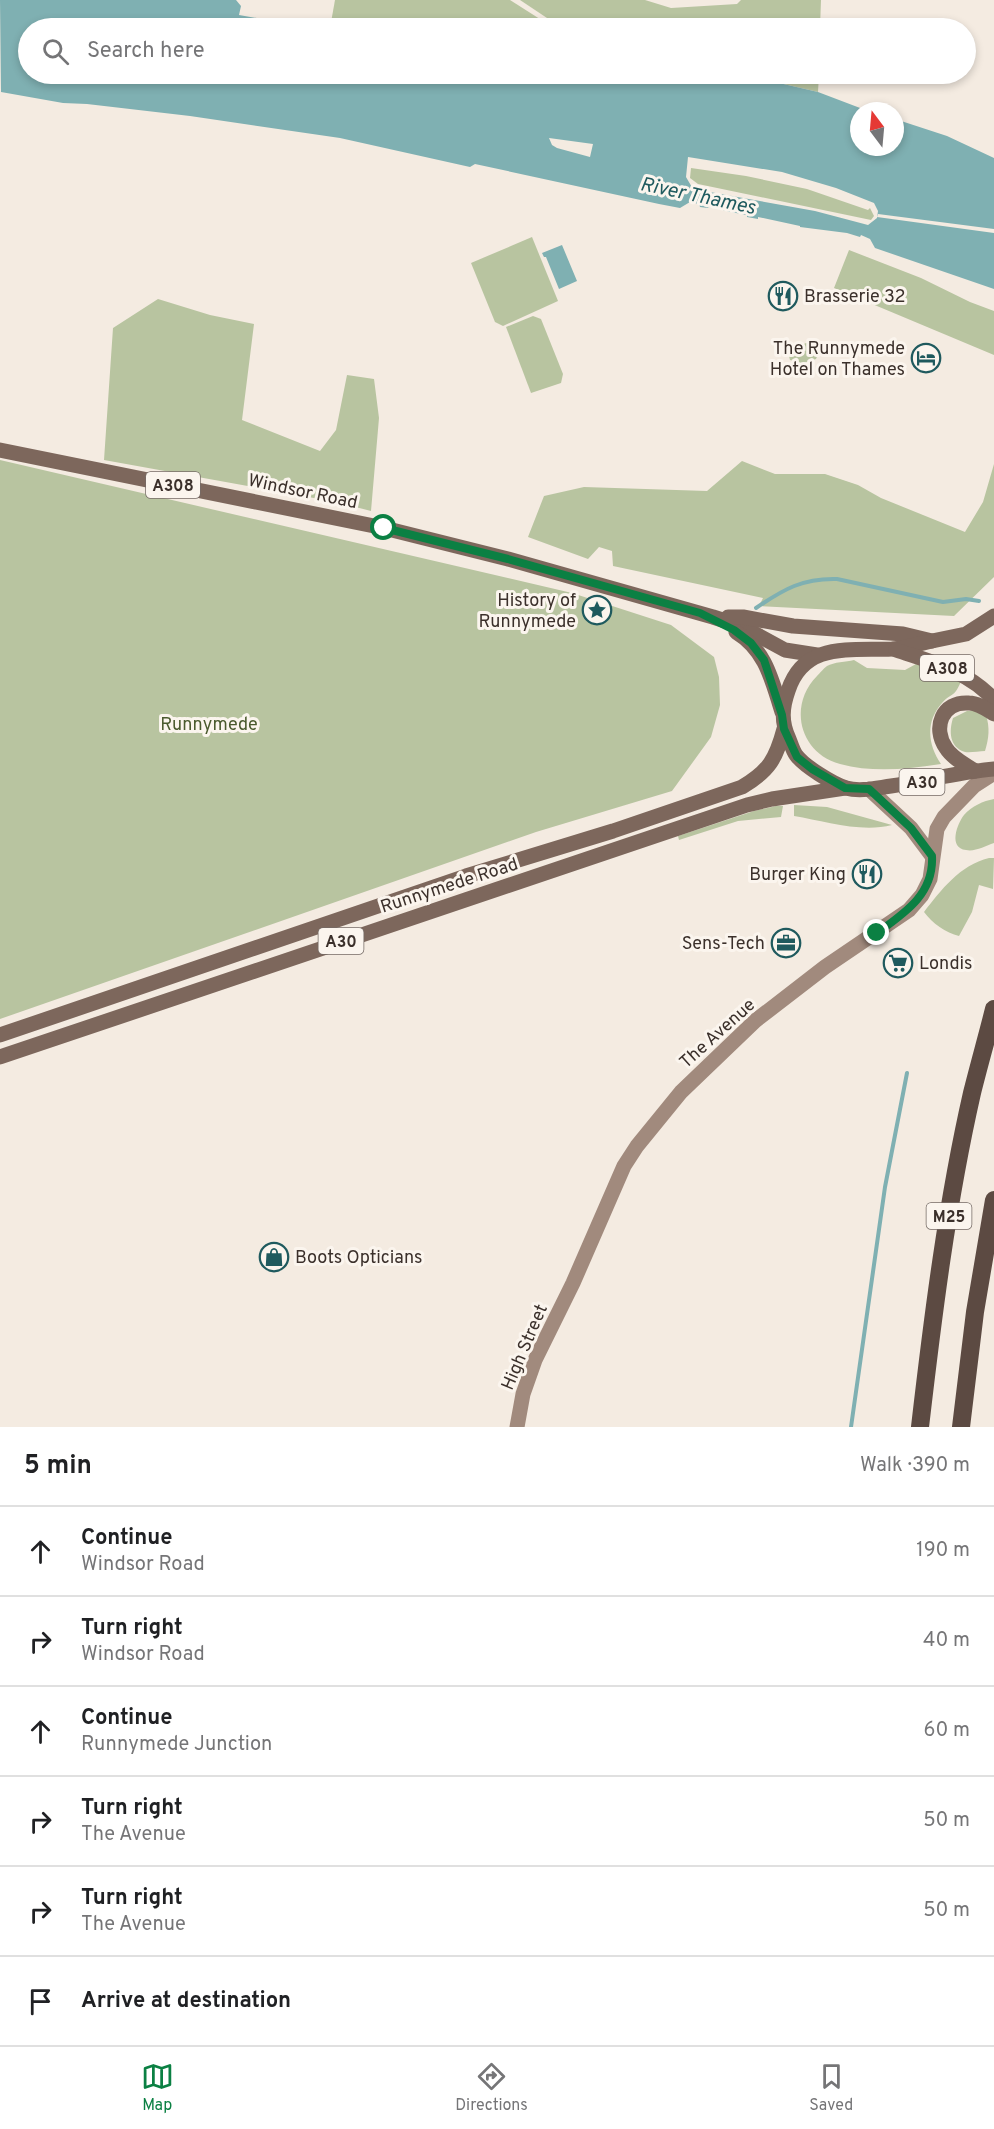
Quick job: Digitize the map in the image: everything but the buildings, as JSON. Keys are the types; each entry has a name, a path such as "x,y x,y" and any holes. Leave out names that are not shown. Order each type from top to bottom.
{"highway":[{"name":"M25","path":"920,1427 934,1305 954,1185 972,1093 994,1009"},
{"name":"M25","path":"961,1427 975,1312 994,1200"}],"main road":[{"name":"Windsor Road","path":"0,450 384,528 508,559 706,615 741,626 785,650 817,655"},
{"name":"Windsor Road","path":"706,615 734,630 756,648 768,670 783,722"},
{"path":"706,615 743,617 793,626 903,634 932,641"},
{"path":"817,655 837,649 893,649 966,634 994,616"},
{"name":"A308","path":"893,649 947,667 968,677 987,691 994,700"},
{"name":"A30","path":"817,655 800,670 789,687 783,705 783,722 797,757 812,769 845,788 869,789 975,771 994,771"},
{"path":"975,771 946,749 940,738 939,725 942,715 961,703 971,703 994,714"},
{"name":"Runnymede Road","path":"0,1035 466,876 613,831 742,787 759,777 769,766 778,751 783,722"},
{"name":"The Avenue","path":"573,1283 624,1166 637,1146 681,1092 755,1022 825,967 909,910 922,895 930,879 937,829 944,817 974,786 994,771"},
{"name":"Runnymede Road","path":"0,1057 747,805 845,788"},
{"path":"869,789 911,828 932,856"},
{"name":"High Street","path":"517,1427 523,1394 535,1360 573,1283"}],"green space":[{"path":"335,0 510,0 538,18 332,18"},
{"path":"520,0 645,0 671,8 737,4 741,0 821,0 820,18 547,18"},
{"path":"783,84 818,84 818,92"},
{"path":"691,168 746,176 807,189 868,210 870,208 874,216 871,220 698,184 690,178"},
{"path":"532,237 558,301 503,326 495,322 471,263"},
{"path":"849,250 921,278 994,311 994,355 834,288"},
{"path":"158,299 210,315 254,324 242,420 320,451 336,430 347,375 374,379 379,418 371,511 336,502 104,460 113,328"},
{"path":"533,316 541,319 563,374 561,383 531,393 506,327"},
{"path":"806,343 816,348 818,353 816,359 801,364 790,360 792,350"},
{"name":"Runnymede","path":"0,460 572,593 671,625 714,657 719,677 720,705 711,737 672,791 536,832 0,1019"},
{"path":"742,461 775,474 825,474 858,485 881,498 965,532 983,502 994,464 994,577 954,616 759,606 763,598 613,566 612,551 599,547 588,559 528,537 544,496 584,487 707,491"},
{"path":"854,660 867,668 905,670 916,664 962,679 955,692 937,710 931,726 933,749 941,764 903,769 852,767 826,758 815,750 802,727 803,700 808,688 827,666"},
{"path":"967,711 977,711 986,715 989,733 985,751 965,752 953,742 951,728 953,718"},
{"path":"994,799 994,843 973,850 960,848 957,845 956,835 964,815 978,804"},
{"path":"794,805 827,807 892,825 855,827 794,816"},
{"path":"776,806 783,806 781,817 738,821 679,840 678,836"},
{"path":"989,858 994,858 993,889 979,885 972,912 959,936 935,924 924,912 937,895 960,872"}],"water":[{"name":"River Thames","path":"0,0 236,0 241,6 239,15 256,18 18,18 18,84 783,84 818,92 850,104 850,156 904,156 904,122 947,136 994,158 994,289 875,248 870,239 861,235 860,237 758,217 758,219 747,217 747,215 709,206 708,208 700,207 699,204 690,202 680,208 475,164 470,167 340,138 190,116 63,103 1,92","holes":["549,138 593,144 590,157 557,148 552,145","688,157 782,172 836,188 874,203 878,211 877,218 868,225 815,211 693,189 686,177"]},
{"path":"562,245 577,281 559,289 546,257 542,253"}],"pier":[{"path":"878,214 994,229 994,233 877,217"}],"waterway":[{"path":"756,608 794,586 825,579 837,579 943,602 966,599 979,601"},
{"path":"851,1427 885,1187 907,1073"}],"place":[{"name":"Brasserie 32","path":"783,296"},
{"name":"The Runnymede Hotel on Thames","path":"926,358"},
{"name":"History of Runnymede","path":"597,610"},
{"name":"Burger King","path":"867,874"},
{"name":"Sens-Tech","path":"786,943"},
{"name":"Londis","path":"898,963"},
{"name":"Boots Opticians","path":"274,1257"}],"route":[{"path":"384,528 508,559 700,613 734,630 746,639 764,660 782,715 784,729 797,757 812,769 845,788 869,789 911,828 932,856 930,879 922,895 909,910 877,933"}]}
